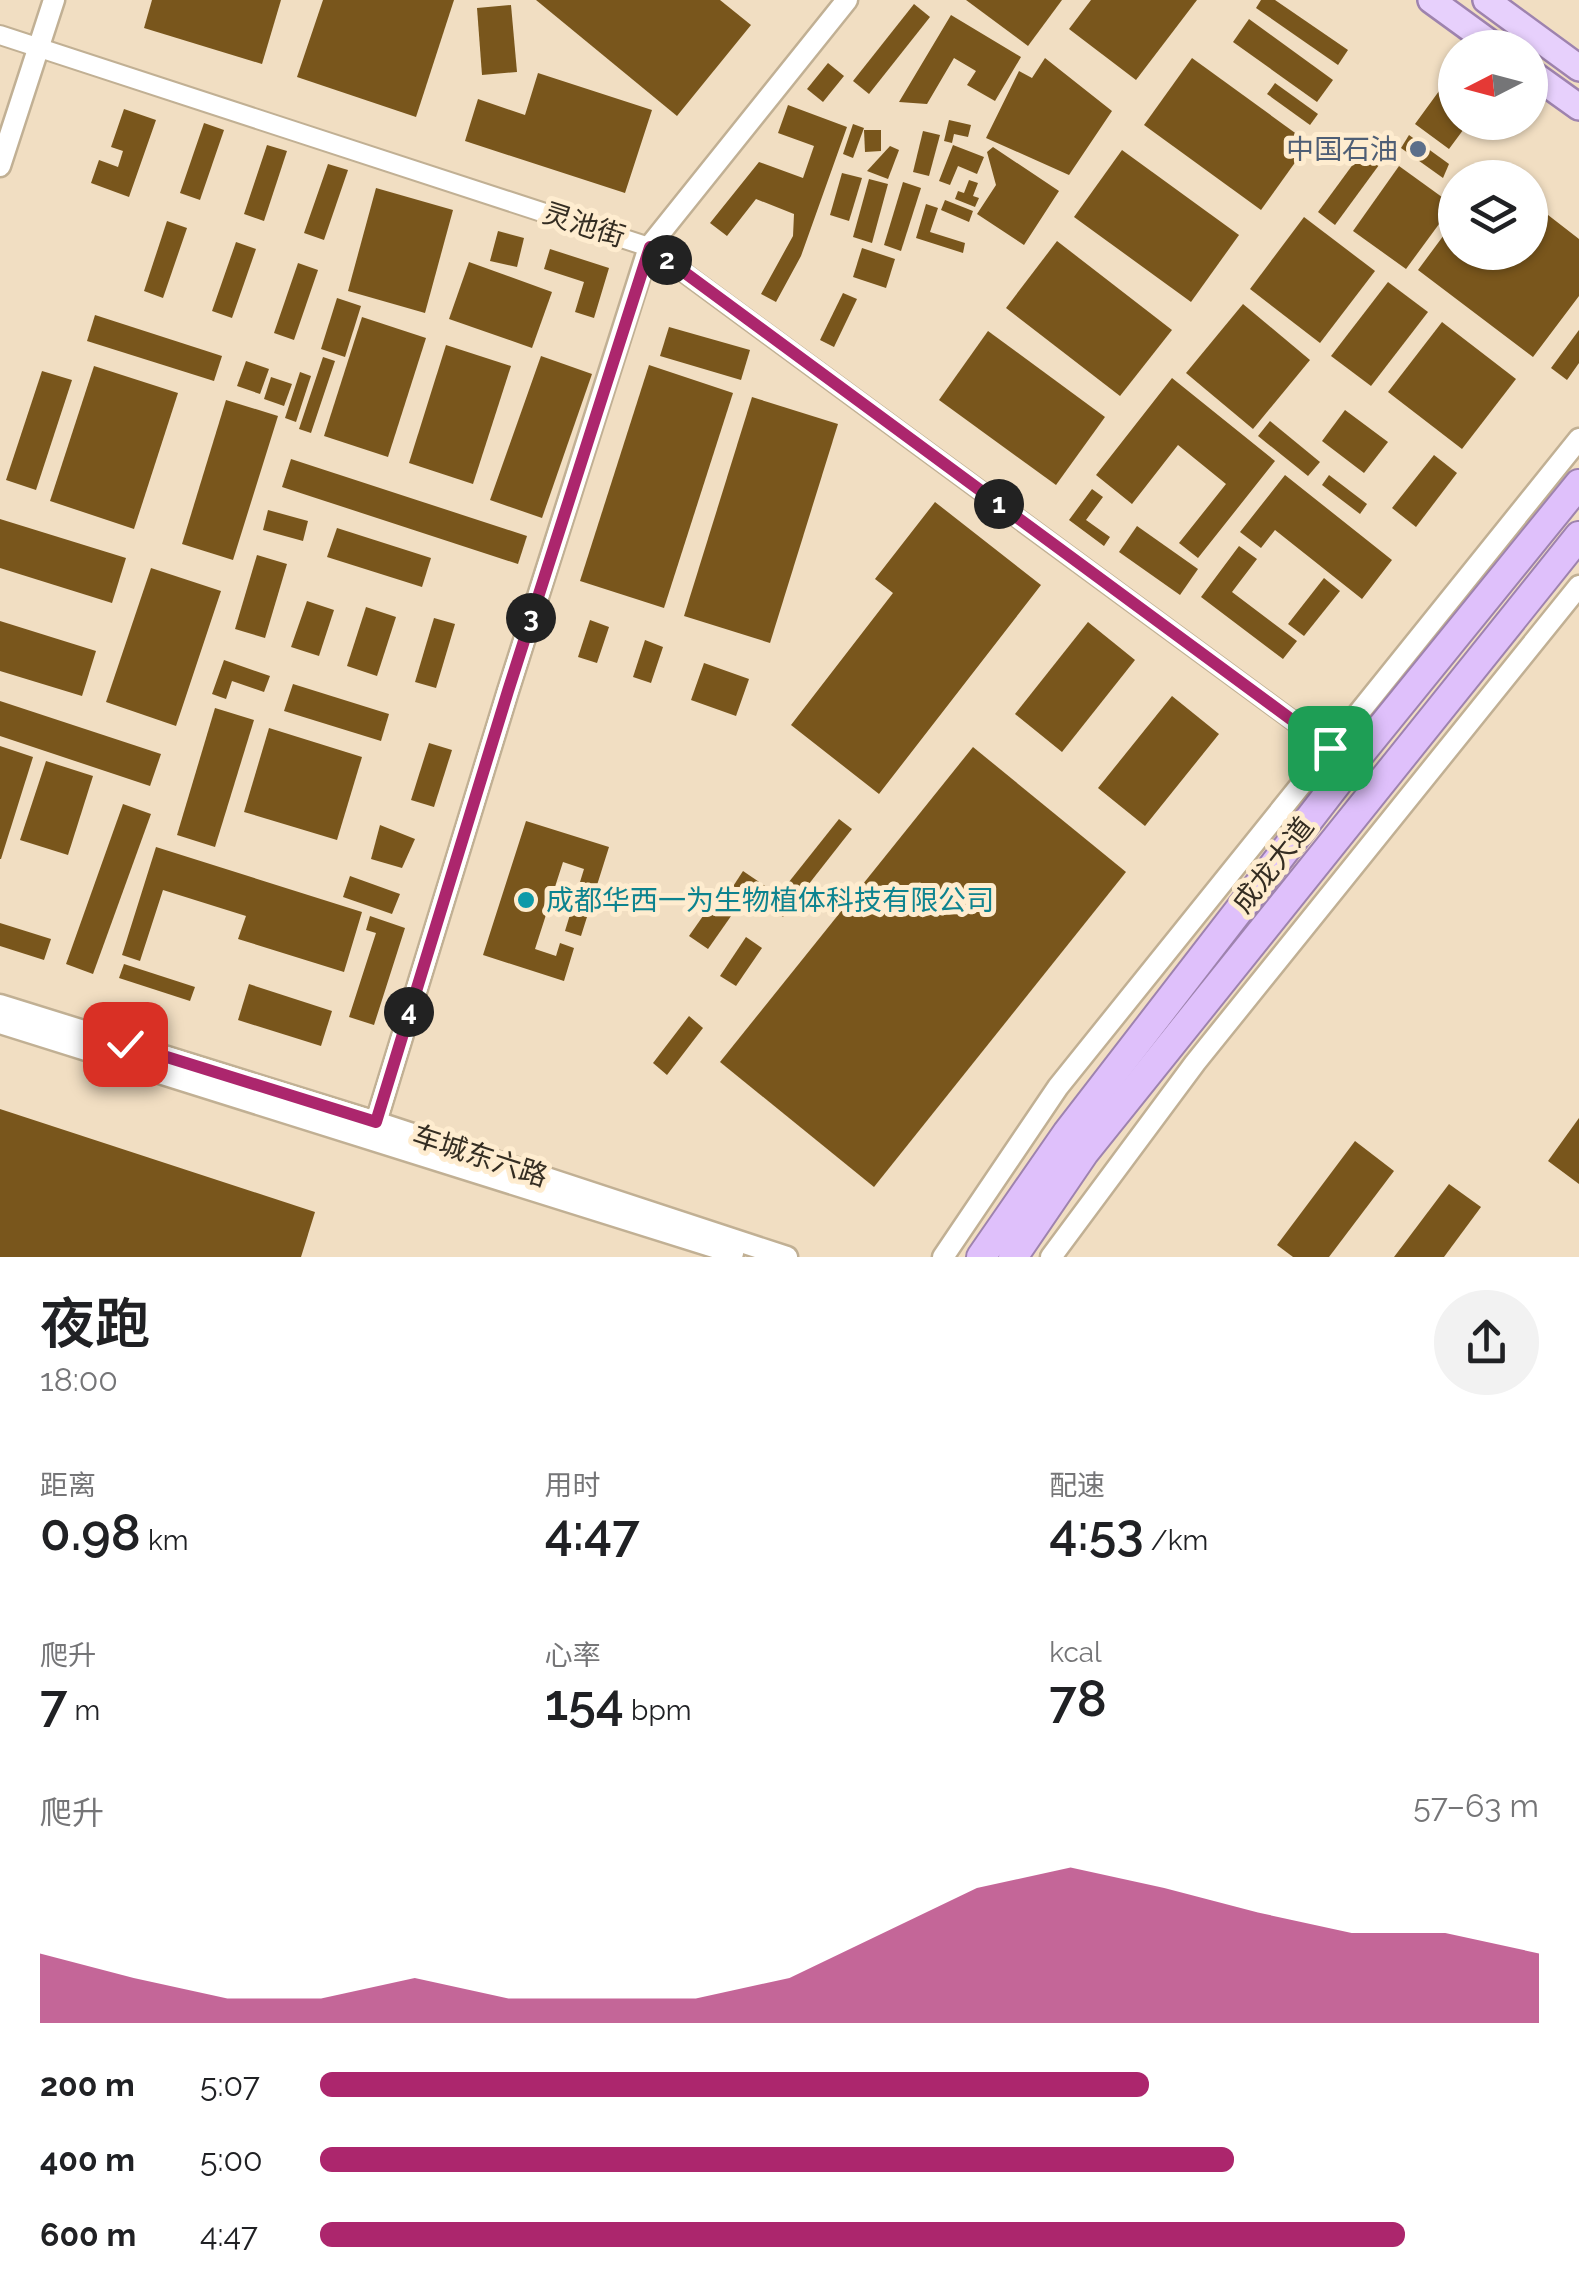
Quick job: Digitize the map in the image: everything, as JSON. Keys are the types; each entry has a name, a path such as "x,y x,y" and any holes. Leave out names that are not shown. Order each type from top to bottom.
{"highway":[{"name":"成龙大道","path":"981,1257 1067,1133 1327,795 1579,484"},
{"name":"成龙大道","path":"1013,1257 1084,1153 1579,536"}],"main road":[{"path":"1431,0 1472,30"},
{"path":"1486,0 1579,68"},
{"path":"1548,85 1579,107"}],"street":[{"path":"0,166 54,0"},
{"path":"376,1122 650,247 847,0"},
{"name":"灵池街","path":"0,35 650,247 1330,748"},
{"path":"943,1257 1058,1087 1579,439"},
{"path":"1051,1257 1195,1064 1579,586"},
{"name":"车城东六路","path":"0,1005 376,1122 787,1257"},
{"name":"车城东六路","path":"0,1023 744,1257"}],"building":[{"path":"152,0 281,0 262,64 144,28"},
{"path":"323,0 454,0 416,117 297,77"},
{"path":"536,0 720,0 751,25 677,116"},
{"path":"966,0 1062,0 1028,46"},
{"path":"1091,0 1197,0 1136,80 1069,29"},
{"path":"1261,0 1275,0 1348,50 1338,65 1256,8"},
{"path":"914,4 930,17 869,94 853,81"},
{"path":"511,5 517,72 482,75 477,8"},
{"path":"951,15 1021,57 995,101 967,85 976,71 954,58 927,104 899,102"},
{"path":"1249,19 1333,80 1317,102 1233,42"},
{"path":"1045,58 1112,111 1069,175 986,138 1019,71 1032,78"},
{"path":"1192,58 1309,143 1261,210 1144,125"},
{"path":"828,63 844,76 823,102 807,89"},
{"path":"538,73 652,110 625,193 465,141 478,99 525,115"},
{"path":"1275,83 1318,114 1310,125 1267,94"},
{"path":"1438,92 1438,140 1456,140 1449,149 1415,124"},
{"path":"788,105 847,127 801,256 776,302 761,294 793,236 794,214 756,199 727,236 710,223 759,162 803,178 814,146 778,133"},
{"path":"124,109 156,120 129,197 91,183 99,160 118,167 123,151 111,147"},
{"path":"949,120 971,125 968,137 954,134 952,143 944,141"},
{"path":"204,123 224,130 200,200 180,193"},
{"path":"853,124 864,128 853,158 843,154"},
{"path":"864,130 881,130 881,151 865,152"},
{"path":"923,131 940,135 929,176 913,172"},
{"path":"1409,135 1443,160 1438,160 1438,174 1401,148"},
{"path":"1373,137 1390,150 1335,225 1318,212"},
{"path":"267,145 287,151 264,221 244,214"},
{"path":"953,145 984,157 977,174 958,166 950,185 939,181"},
{"path":"890,146 899,150 888,179 867,171"},
{"path":"993,147 1059,191 1024,245 977,214 996,185 987,152"},
{"path":"1122,150 1239,235 1191,302 1074,217"},
{"path":"328,164 348,170 324,240 304,233"},
{"path":"1399,166 1438,194 1438,225 1406,269 1353,231"},
{"path":"842,173 862,178 849,221 830,215"},
{"path":"869,179 888,184 872,243 853,237"},
{"path":"969,180 978,183 973,196 979,198 975,207 955,199 958,191 964,193"},
{"path":"903,182 921,188 901,251 884,245"},
{"path":"376,188 453,210 425,313 348,291"},
{"path":"945,200 973,211 969,222 941,210"},
{"path":"926,204 938,208 930,232 965,243 963,253 916,238"},
{"path":"1548,215 1579,239 1579,296 1533,357 1418,270 1438,243 1438,270 1548,270"},
{"path":"1304,217 1375,271 1320,343 1250,289"},
{"path":"167,221 187,228 163,298 144,291"},
{"path":"498,231 524,238 517,267 490,261"},
{"path":"1057,241 1172,330 1120,396 1006,308"},
{"path":"236,242 256,249 232,318 212,311"},
{"path":"862,248 895,259 886,288 853,277"},
{"path":"550,249 609,268 594,318 575,312 584,282 544,269"},
{"path":"469,262 552,292 532,348 449,319"},
{"path":"298,263 318,270 294,340 274,333"},
{"path":"1388,282 1428,312 1371,386 1331,356"},
{"path":"843,293 857,299 834,347 820,340"},
{"path":"337,298 361,306 345,357 321,349"},
{"path":"1243,304 1310,360 1253,429 1186,373"},
{"path":"95,315 222,356 214,381 87,341"},
{"path":"362,317 426,338 388,457 324,436"},
{"path":"1442,322 1516,379 1462,449 1388,392"},
{"path":"669,327 750,350 741,380 660,356"},
{"path":"1579,330 1579,363 1567,380 1551,368"},
{"path":"988,331 1105,417 1056,485 939,400"},
{"path":"446,345 511,366 473,484 409,463"},
{"path":"541,356 592,374 542,518 490,500"},
{"path":"323,357 335,361 311,433 299,429"},
{"path":"246,361 269,369 260,394 237,386"},
{"path":"649,365 733,393 664,608 580,581"},
{"path":"94,366 178,393 134,529 50,501"},
{"path":"42,371 72,380 36,490 6,480"},
{"path":"300,372 311,376 296,422 285,418"},
{"path":"271,377 292,384 284,406 264,399"},
{"path":"1172,378 1275,461 1198,558 1179,543 1226,484 1178,445 1132,504 1096,475"},
{"path":"752,397 838,424 770,643 684,616"},
{"path":"226,400 278,416 233,560 182,544"},
{"path":"1345,410 1388,442 1364,473 1322,441"},
{"path":"1270,421 1320,462 1308,476 1258,436"},
{"path":"1434,455 1457,473 1416,527 1392,508"},
{"path":"291,459 527,536 518,564 282,487"},
{"path":"1285,475 1392,560 1362,599 1275,530 1261,548 1240,532"},
{"path":"1329,475 1367,504 1360,514 1322,485"},
{"path":"1092,489 1103,497 1086,520 1110,537 1104,546 1069,520"},
{"path":"935,502 1041,585 879,794 791,725 893,593 875,579"},
{"path":"268,510 308,521 303,541 263,530"},
{"path":"0,519 126,558 112,603 0,568"},
{"path":"1137,526 1198,569 1180,595 1119,552"},
{"path":"337,528 431,558 422,587 327,557"},
{"path":"1239,546 1257,559 1232,592 1297,641 1283,659 1201,597"},
{"path":"257,555 287,564 265,638 235,629"},
{"path":"151,568 221,591 176,726 106,702"},
{"path":"1324,578 1340,591 1304,636 1288,624"},
{"path":"307,601 334,610 319,656 291,647"},
{"path":"366,607 396,617 377,676 347,666"},
{"path":"434,618 455,624 436,688 415,682"},
{"path":"590,620 609,627 597,663 578,657"},
{"path":"0,621 96,651 82,696 0,671"},
{"path":"1088,622 1135,660 1062,752 1015,714"},
{"path":"645,640 663,647 651,683 633,677"},
{"path":"224,660 270,676 264,692 232,681 226,699 212,694"},
{"path":"704,663 749,679 736,716 691,700"},
{"path":"293,684 389,714 381,741 284,711"},
{"path":"1172,696 1219,734 1145,826 1098,788"},
{"path":"0,701 161,754 150,786 0,736"},
{"path":"215,708 254,720 215,847 177,835"},
{"path":"269,728 362,757 337,840 244,812"},
{"path":"429,743 452,750 434,807 411,800"},
{"path":"0,746 33,757 1,859 0,859"},
{"path":"973,747 1126,872 874,1187 720,1062"},
{"path":"46,761 93,776 68,855 20,840"},
{"path":"123,804 151,814 93,974 66,964"},
{"path":"839,819 852,829 783,917 769,907"},
{"name":"成都华西一为生物植体科技有限公司","path":"526,821 609,847 581,936 565,931 584,869 563,862 535,949 556,956 560,943 574,948 564,981 483,955"},
{"path":"380,825 415,839 402,868 371,859"},
{"path":"156,847 362,912 344,972 238,939 246,916 163,890 140,961 122,955"},
{"path":"743,871 765,886 754,903 732,888"},
{"path":"350,876 400,894 392,914 343,897"},
{"path":"717,896 736,909 708,949 689,936"},
{"path":"370,916 405,928 374,1025 349,1017 376,933 366,930"},
{"path":"0,923 51,939 44,960 0,946"},
{"path":"746,937 762,948 736,986 720,976"},
{"path":"124,964 195,987 190,1001 119,978"},
{"path":"249,984 332,1011 321,1046 238,1020"},
{"path":"689,1016 703,1028 667,1075 653,1063"},
{"path":"0,1109 315,1212 301,1257 0,1257"},
{"path":"1579,1118 1579,1184 1548,1161"},
{"path":"1355,1141 1394,1171 1329,1257 1293,1257 1277,1245"},
{"path":"1449,1184 1481,1207 1444,1257 1394,1257"}],"place":[{"name":"中国石油","path":"1418,149"},
{"name":"成都华西一为生物植体科技有限公司","path":"526,900"}],"route":[{"path":"125,1044 376,1122 650,247 1330,748"}]}
